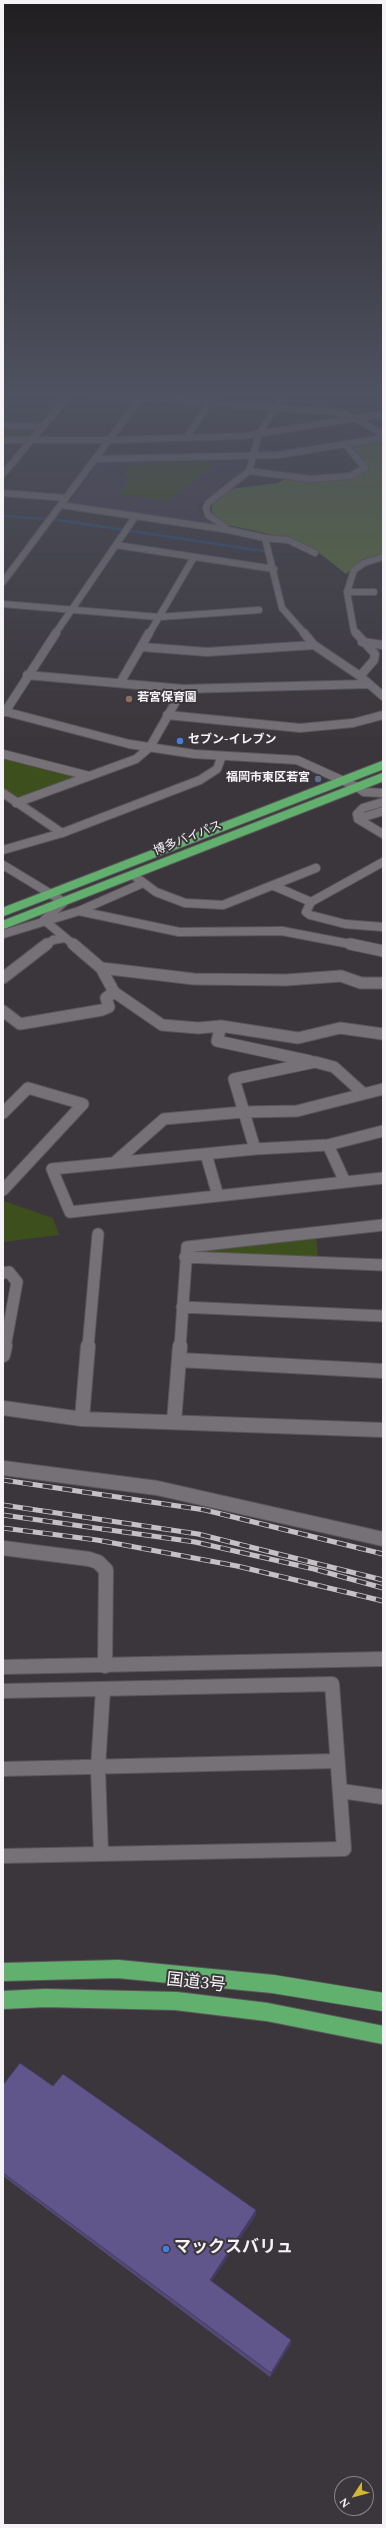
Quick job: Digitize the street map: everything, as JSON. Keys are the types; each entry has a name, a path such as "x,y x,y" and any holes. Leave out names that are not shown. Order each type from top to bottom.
{"highway":[{"name":"博多バイパス","path":"3,912 343,779 383,765"},
{"name":"博多バイパス","path":"3,925 383,778"},
{"name":"国道3号","path":"3,1972 118,1968 273,1984 383,2002"},
{"name":"国道3号","path":"3,2000 45,1998 176,2001 267,2012 383,2035"}],"street":[{"path":"3,582 6,574 57,510"},
{"path":"104,510 135,517 229,530 265,538 288,540 315,553"},
{"path":"207,510 212,520 229,530"},
{"path":"135,517 4,711 98,736 150,747 222,756 297,760 343,779 364,792 383,793"},
{"path":"265,538 274,569 282,608 314,645 360,676 383,696"},
{"path":"116,545 274,569"},
{"path":"120,684 194,557"},
{"path":"383,557 364,563 354,570 347,592 354,631 375,656 383,658"},
{"path":"347,592 374,592"},
{"path":"3,604 159,617 259,610"},
{"path":"362,642 383,645"},
{"path":"142,647 207,652 314,645"},
{"path":"360,676 374,660 375,656"},
{"path":"27,675 183,689 368,684"},
{"path":"16,803 136,759 150,747 183,689"},
{"path":"167,715 300,728 353,723 383,715"},
{"path":"3,754 89,776"},
{"path":"3,850 62,833 200,780 217,769 222,756"},
{"path":"3,793 62,833"},
{"path":"358,819 357,814 363,808 383,802"},
{"path":"358,819 383,811"},
{"path":"358,819 383,834"},
{"path":"383,862 311,902 306,912 310,915 346,924 383,927"},
{"path":"3,865 64,902 44,920"},
{"path":"133,875 156,892 184,904 224,905 316,868"},
{"path":"3,934 44,920 79,911 143,882"},
{"path":"274,886 311,902"},
{"path":"79,911 180,932 282,931 383,951"},
{"path":"44,920 101,968 114,992 162,1025 198,1028 221,1026 298,1038 340,1028 383,1034"},
{"path":"3,978 53,940 64,938"},
{"path":"101,968 194,979 286,980 341,976 361,983 383,983"},
{"path":"3,1010 20,1024 27,1023 102,1010 109,1007 106,998 114,992"},
{"path":"221,1026 217,1041 334,1066 364,1094"},
{"path":"255,1149 234,1079 315,1062"},
{"path":"3,1113 28,1088 84,1104 33,1159 8,1179 3,1190"},
{"path":"114,1163 164,1119 243,1112 297,1110 383,1089"},
{"path":"33,1159 52,1169 255,1149 328,1145 383,1131"},
{"path":"328,1145 345,1182"},
{"path":"206,1154 218,1196"},
{"path":"52,1169 70,1212 383,1178"},
{"path":"174,1422 180,1360 185,1257 187,1247 383,1225"},
{"path":"82,1419 98,1234"},
{"path":"185,1257 383,1265"},
{"path":"3,1273 9,1272 17,1282 3,1355"},
{"path":"182,1307 383,1316"},
{"path":"180,1360 383,1371"},
{"path":"3,1408 82,1419 383,1430"},
{"path":"3,1468 157,1488 383,1539"},
{"path":"3,1548 89,1559 98,1562 106,1570 105,1666"},
{"path":"3,1667 105,1666 370,1658 383,1660"},
{"path":"3,1691 332,1684 336,1761 341,1791 344,1849 3,1856"},
{"path":"101,1853 98,1768 103,1689"},
{"path":"3,1769 98,1768 336,1761"},
{"path":"341,1791 383,1797"}],"shaded area":[{"path":"110,510 199,510 200,514 214,525"}],"green space":[{"path":"212,510 383,510 383,554 364,559 346,574 318,552 297,540 228,525 218,520"},
{"path":"3,756 79,778 20,799 3,789"},
{"path":"4,1201 53,1218 59,1235 3,1242"},
{"path":"316,1236 318,1257 201,1254 200,1248"}],"building":[{"name":"マックスバリュ","path":"20,2063 53,2086 63,2074 256,2210 210,2280 291,2340 271,2373 3,2173 3,2085"}],"waterway":[{"path":"3,516 58,520 263,551"}],"railway":[{"path":"3,1480 205,1510 383,1554"},
{"path":"3,1505 198,1534 383,1580"},
{"path":"3,1515 195,1542 314,1569 383,1588"},
{"path":"3,1528 97,1540 237,1566 383,1601"}],"place":[{"name":"若宮保育園","path":"129,699"},
{"name":"セブン-イレブン","path":"180,741"},
{"name":"福岡市東区若宮","path":"318,779"},
{"name":"マックスバリュ","path":"166,2249"}]}
